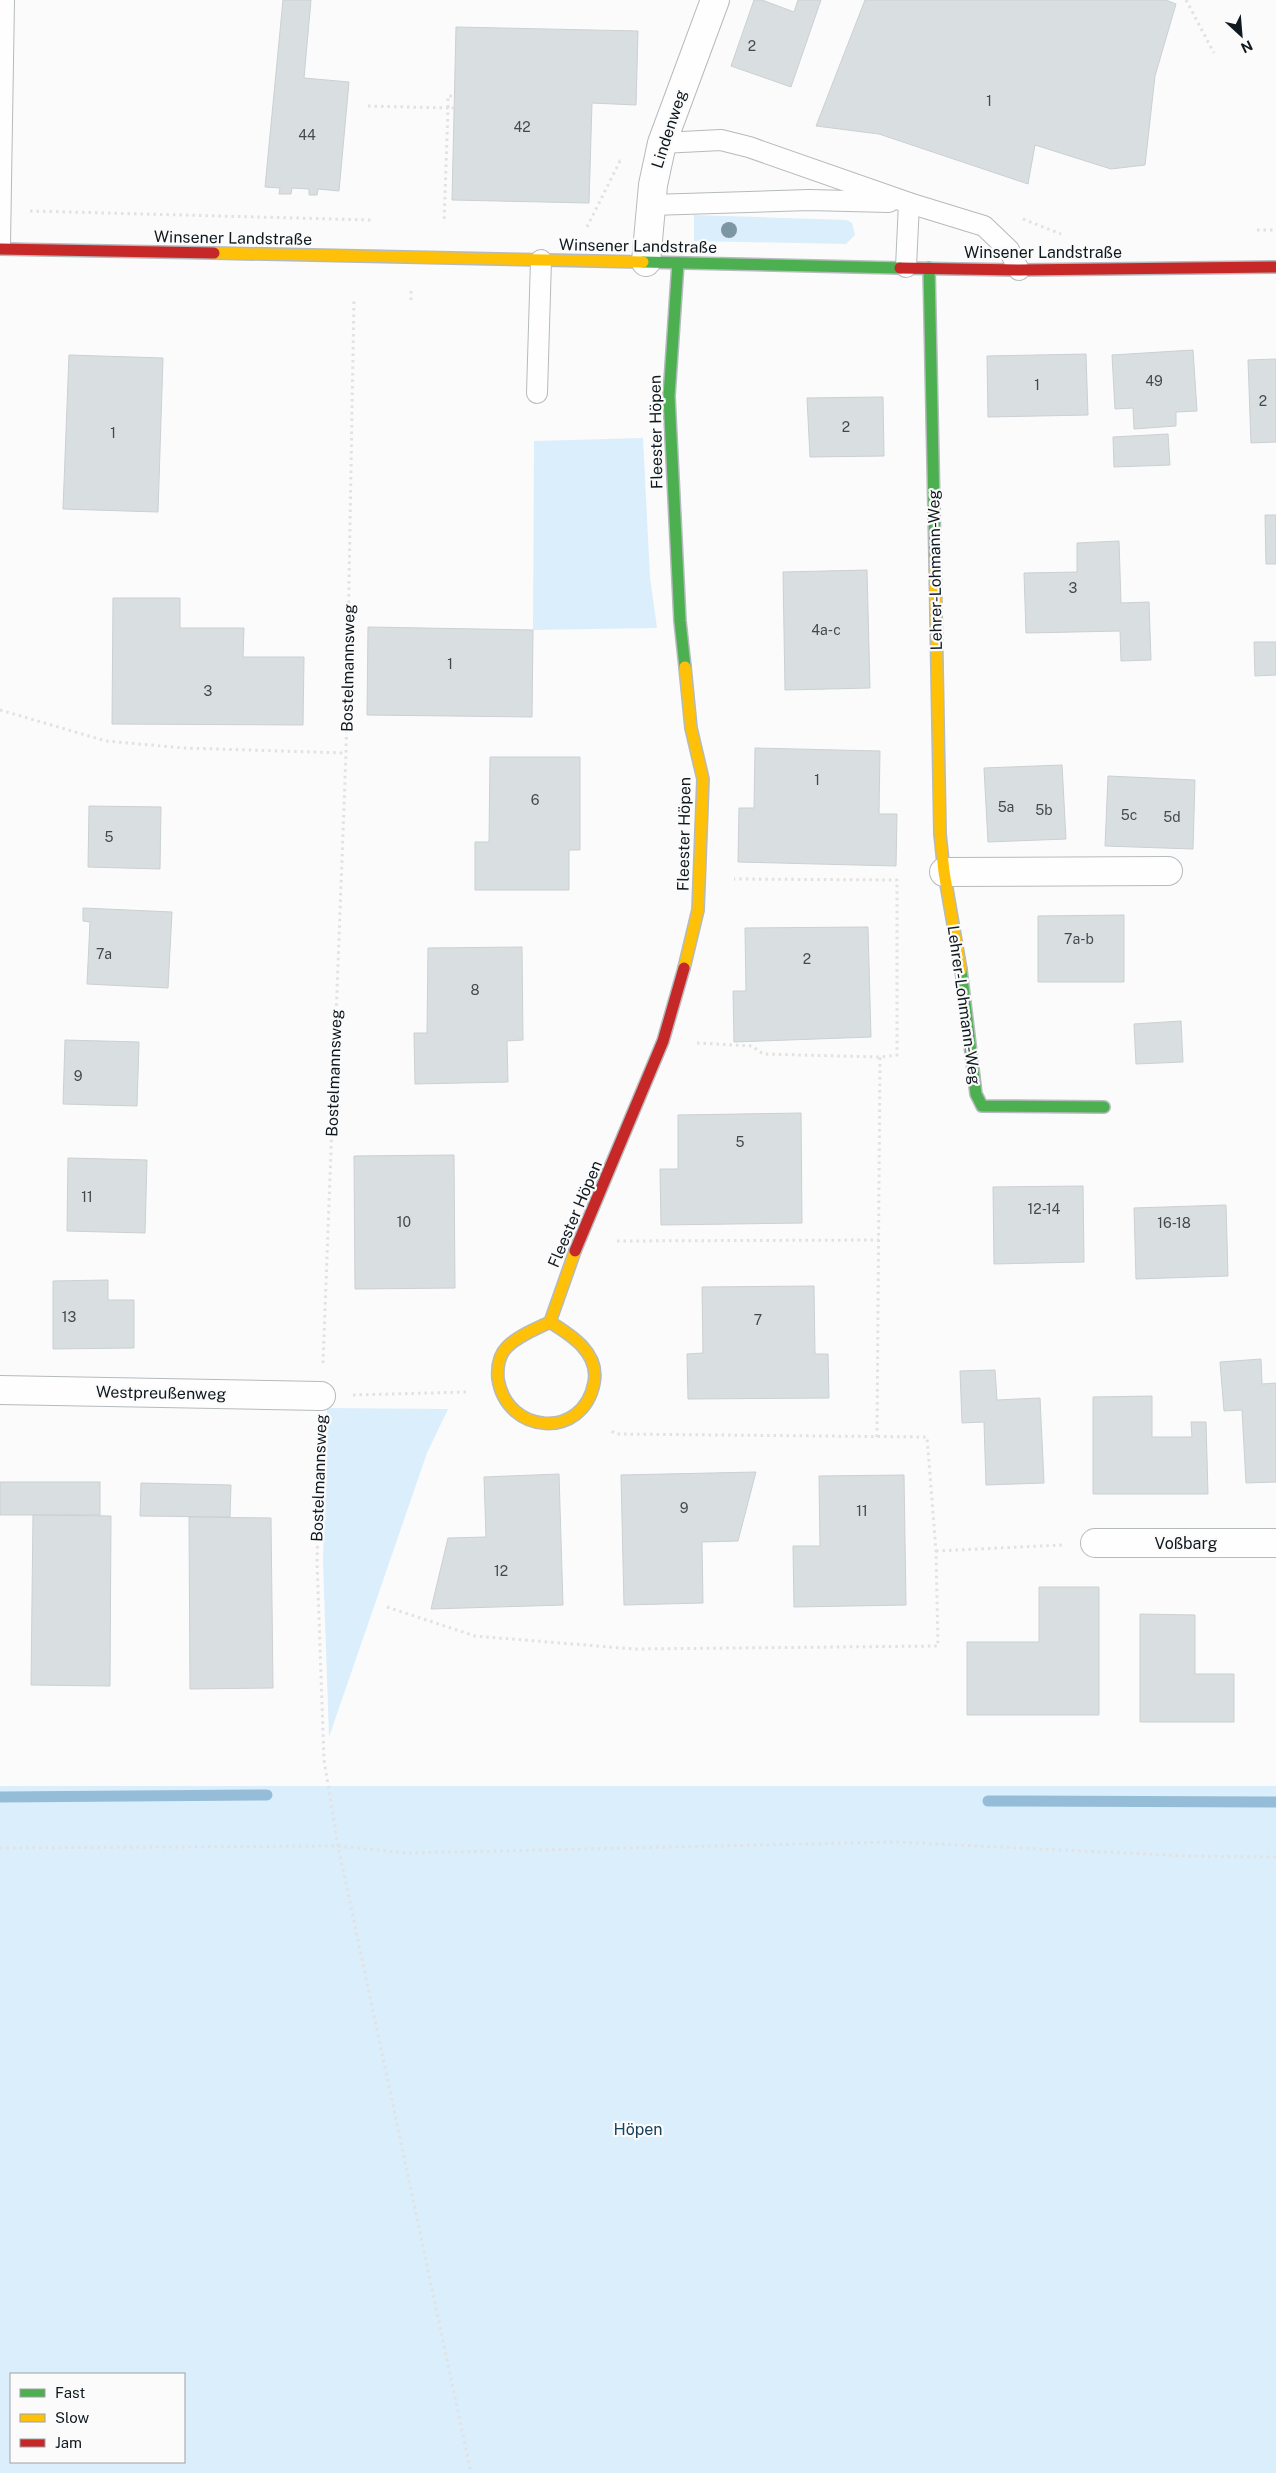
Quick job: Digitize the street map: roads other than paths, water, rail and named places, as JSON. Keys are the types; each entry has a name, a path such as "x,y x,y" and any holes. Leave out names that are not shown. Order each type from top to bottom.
{"street":[{"name":"Lindenweg","path":"646,262 651,205 659,154 715,0"},
{"name":"Winsener Landstraße","path":"0,249 1019,270 1276,267"},
{"name":"Fleester Höpen","path":"550,1322 579,1242 623,1142 663,1041 692,939 701,878 703,779 691,728 680,621 669,396 678,262"},
{"name":"Lehrer-Lohmann-Weg","path":"929,268 940,834 944,872 961,969 976,1094 982,1106 1104,1107"},
{"path":"944,872 1168,871"},
{"path":"550,1322 582,1343 592,1360 594,1376 592,1391 587,1403 576,1414 565,1421 551,1425 534,1424 520,1417 508,1407 500,1392 497,1374 503,1351 529,1333 550,1322"},
{"name":"Westpreußenweg","path":"0,1390 321,1396"},
{"name":"Voßbarg","path":"1095,1543 1276,1542"}],"lane":[{"path":"0,244 4,0"},
{"path":"659,154 721,140 749,146 909,203 984,226 1009,250 1019,270"},
{"path":"651,205 809,200 909,203"},
{"path":"906,267 909,203"},
{"path":"536,393 542,260"}],"waterway":[{"path":"0,1797 267,1795"},
{"path":"988,1801 1276,1802"}],"park label":[{"name":"Höpen","path":"638,2129"}]}
